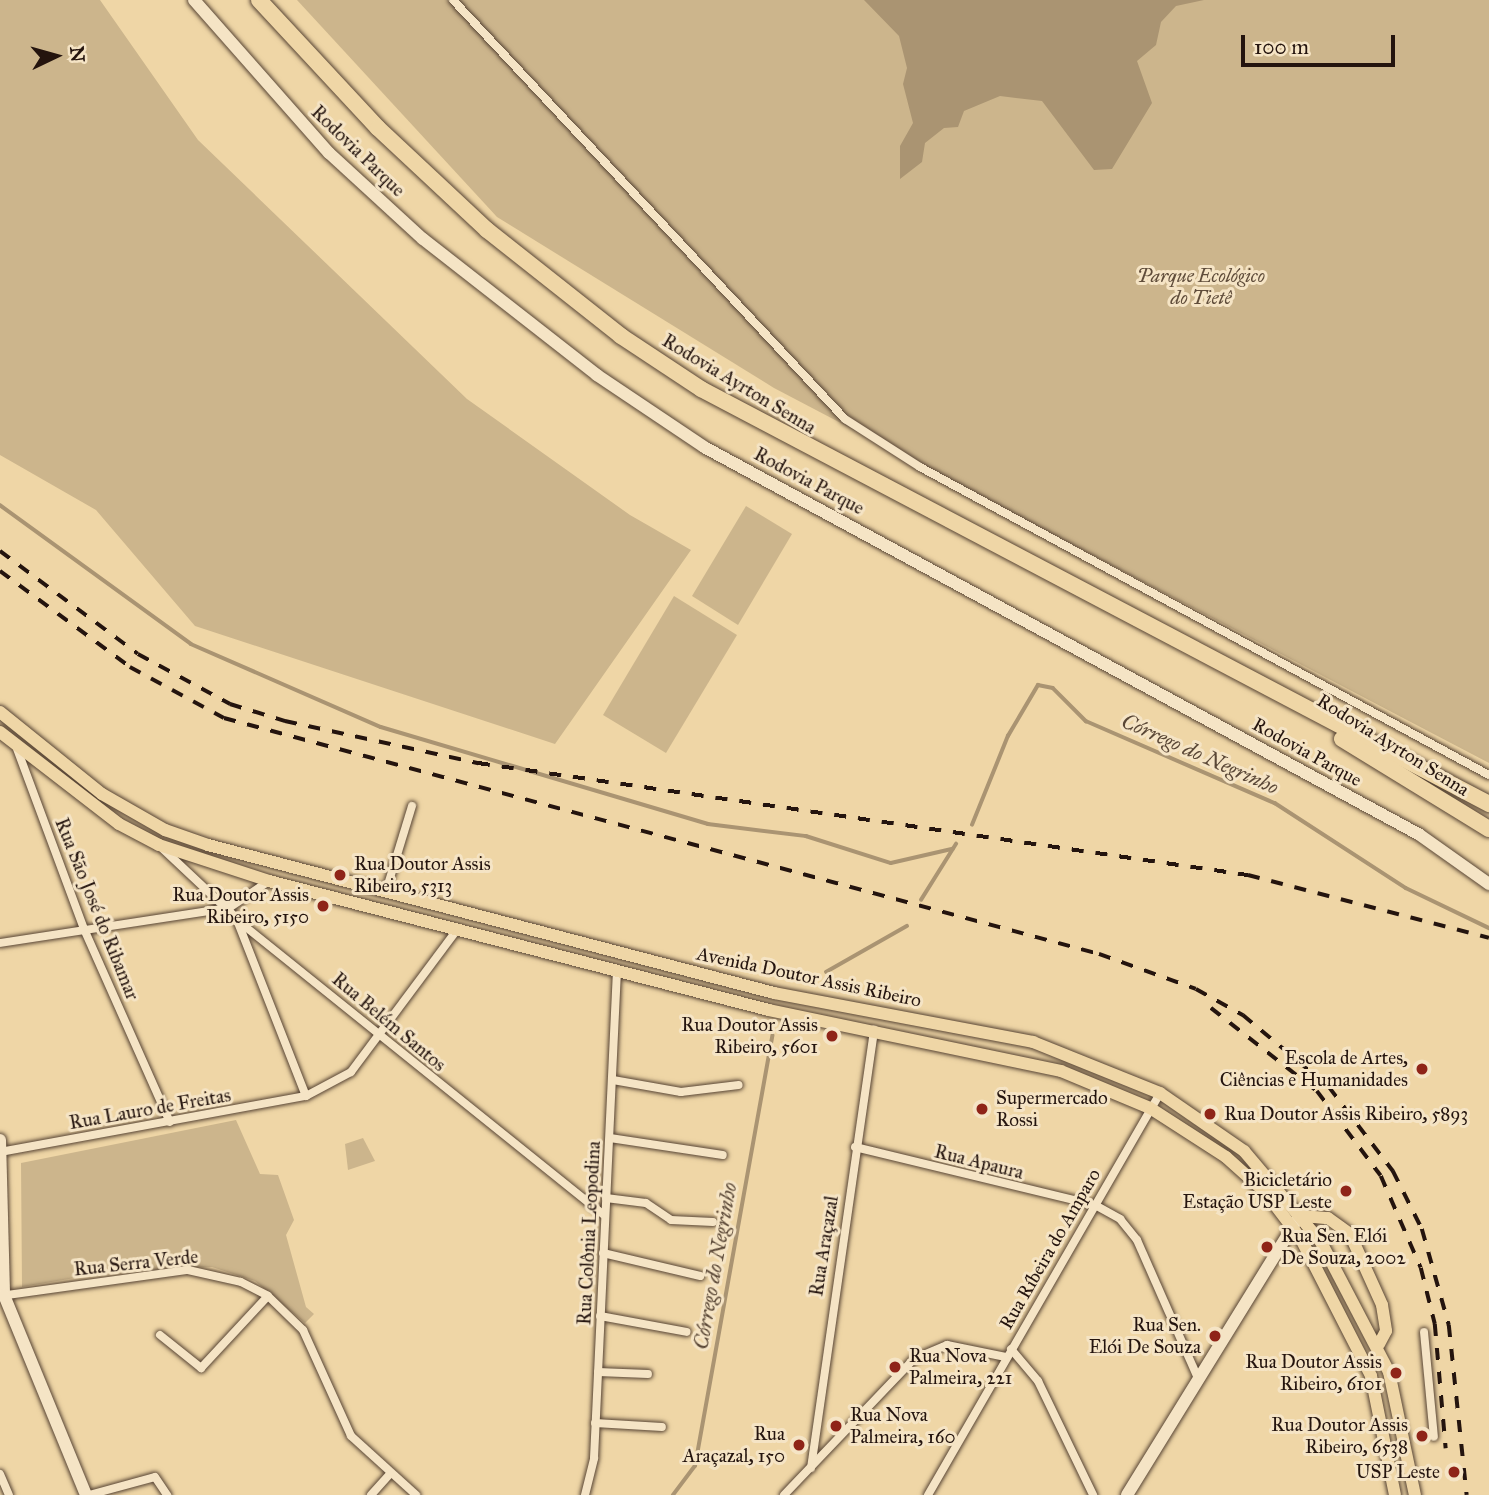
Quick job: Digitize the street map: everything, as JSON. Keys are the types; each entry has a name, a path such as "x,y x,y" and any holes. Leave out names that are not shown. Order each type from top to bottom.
{"highway":[{"name":"Rodovia Ayrton Senna","path":"259,0 378,128 487,230 621,336 797,444 1040,566 1275,696 1489,804"},
{"name":"Rodovia Ayrton Senna","path":"1275,696 1489,829"}],"main road":[{"name":"Avenida Doutor Assis Ribeiro","path":"0,712 102,794 165,830 774,993 1033,1042 1160,1093 1228,1138 1303,1216 1379,1345 1402,1415 1415,1495"},
{"name":"Avenida Doutor Assis Ribeiro","path":"0,732 9,743 81,799 159,845 269,881 617,972 1061,1071 1150,1108 1226,1157 1301,1238 1355,1336 1371,1376 1395,1495"},
{"path":"1303,1216 1328,1218 1350,1234 1386,1323 1379,1345 1355,1336"}],"street":[{"name":"Rodovia Parque","path":"194,0 329,153 423,239 597,376 704,447 1420,835 1489,884"},
{"path":"453,0 845,419 920,467 1489,775"},
{"name":"Rua São José do Ribamar","path":"9,743 84,929 170,1122"},
{"path":"386,891 412,806"},
{"name":"Rua Belém Santos","path":"159,845 229,908 236,918 380,1038 605,1216"},
{"path":"0,943 229,908 269,881"},
{"path":"236,918 247,960 306,1096"},
{"name":"Rua Lauro de Freitas","path":"1,1148 170,1122 306,1096 351,1072 380,1038 457,930"},
{"name":"Rua Colônia Leopodina","path":"585,1495 595,1423 617,972"},
{"name":"Rua Araçazal","path":"811,1468 855,1147 874,1030"},
{"path":"613,1080 681,1092 739,1084"},
{"name":"Rua Ríbeira do Amparo","path":"928,1495 1160,1093"},
{"path":"610,1138 723,1154"},
{"name":"Rua Apaura","path":"855,1147 1095,1205"},
{"path":"1,1148 2,1295 88,1495 155,1477 167,1495"},
{"path":"606,1198 646,1203 671,1220 713,1222"},
{"path":"1095,1205 1134,1236 1197,1376"},
{"path":"1127,1495 1197,1376 1281,1244 1290,1224 1303,1216"},
{"path":"1281,1244 1301,1238"},
{"path":"603,1253 700,1276"},
{"name":"Rua Serra Verde","path":"2,1295 188,1270 216,1272 268,1296 303,1330 351,1436 389,1475 416,1495"},
{"path":"160,1335 201,1367 268,1296"},
{"path":"600,1316 687,1332"},
{"path":"1424,1332 1434,1437"},
{"path":"785,1495 925,1352 963,1345 1008,1353 1038,1381 1093,1495"},
{"path":"598,1372 648,1374"},
{"path":"595,1423 662,1427"},
{"path":"0,1474 9,1495"},
{"path":"372,1495 389,1475"}],"green space":[{"path":"0,0 100,0 198,140 467,399 630,515 691,550 555,744 195,626 96,510 0,455"},
{"name":"Parque Ecológico do Tietê","path":"297,0 1489,0 1489,763 774,388 497,217"},
{"path":"746,506 792,534 738,625 692,596"},
{"path":"674,596 737,635 666,753 603,715"},
{"path":"236,1120 260,1174 278,1175 294,1220 286,1235 306,1307 314,1314 305,1323 255,1281 212,1267 98,1274 22,1287 21,1163"},
{"path":"363,1138 375,1161 348,1170 345,1144"}],"shaded area":[{"path":"864,0 1204,0 1176,6 1161,22 1156,45 1137,61 1152,103 1112,169 1094,170 1042,101 1000,96 964,111 958,127 944,128 925,143 922,162 900,179 900,146 913,123 903,84 907,68 899,36"}],"waterway":[{"path":"0,505 191,644 381,727 708,824 806,836 891,863 952,849"},
{"name":"Córrego do Negrinho","path":"972,825 1008,736 1038,685 1053,688 1086,721 1275,803 1406,888 1489,928"},
{"name":"Córrego do Negrinho","path":"921,900 956,844"},
{"name":"Córrego do Negrinho","path":"826,972 907,926"},
{"name":"Córrego do Negrinho","path":"673,1495 695,1466 772,1036"}],"railway":[{"path":"0,551 138,654 230,704 285,721 478,763 1248,875 1489,938"},
{"path":"0,571 130,667 224,718 1099,954 1196,989 1243,1015 1329,1087 1393,1171 1422,1229 1449,1325 1467,1495"},
{"path":"1211,1008 1317,1091 1381,1176 1421,1268 1435,1324 1446,1449"}],"place":[{"name":"Rua Doutor Assis Ribeiro, 5313","path":"340,875"},
{"name":"Rua Doutor Assis Ribeiro, 5150","path":"323,906"},
{"name":"Rua Doutor Assis Ribeiro, 5601","path":"832,1036"},
{"name":"Escola de Artes, Ciências e Humanidades","path":"1422,1069"},
{"name":"Supermercado Rossi","path":"982,1109"},
{"name":"Rua Doutor Assis Ribeiro, 5893","path":"1210,1114"},
{"name":"Bicicletário Estação USP Leste","path":"1346,1191"},
{"name":"Rua Sen. Elói De Souza, 2002","path":"1267,1247"},
{"name":"Rua Sen. Elói De Souza","path":"1215,1336"},
{"name":"Rua Nova Palmeira, 221","path":"895,1367"},
{"name":"Rua Doutor Assis Ribeiro, 6101","path":"1396,1373"},
{"name":"Rua Nova Palmeira, 160","path":"836,1426"},
{"name":"Rua Doutor Assis Ribeiro, 6538","path":"1422,1436"},
{"name":"Rua Araçazal, 150","path":"799,1445"},
{"name":"USP Leste","path":"1454,1472"}]}
